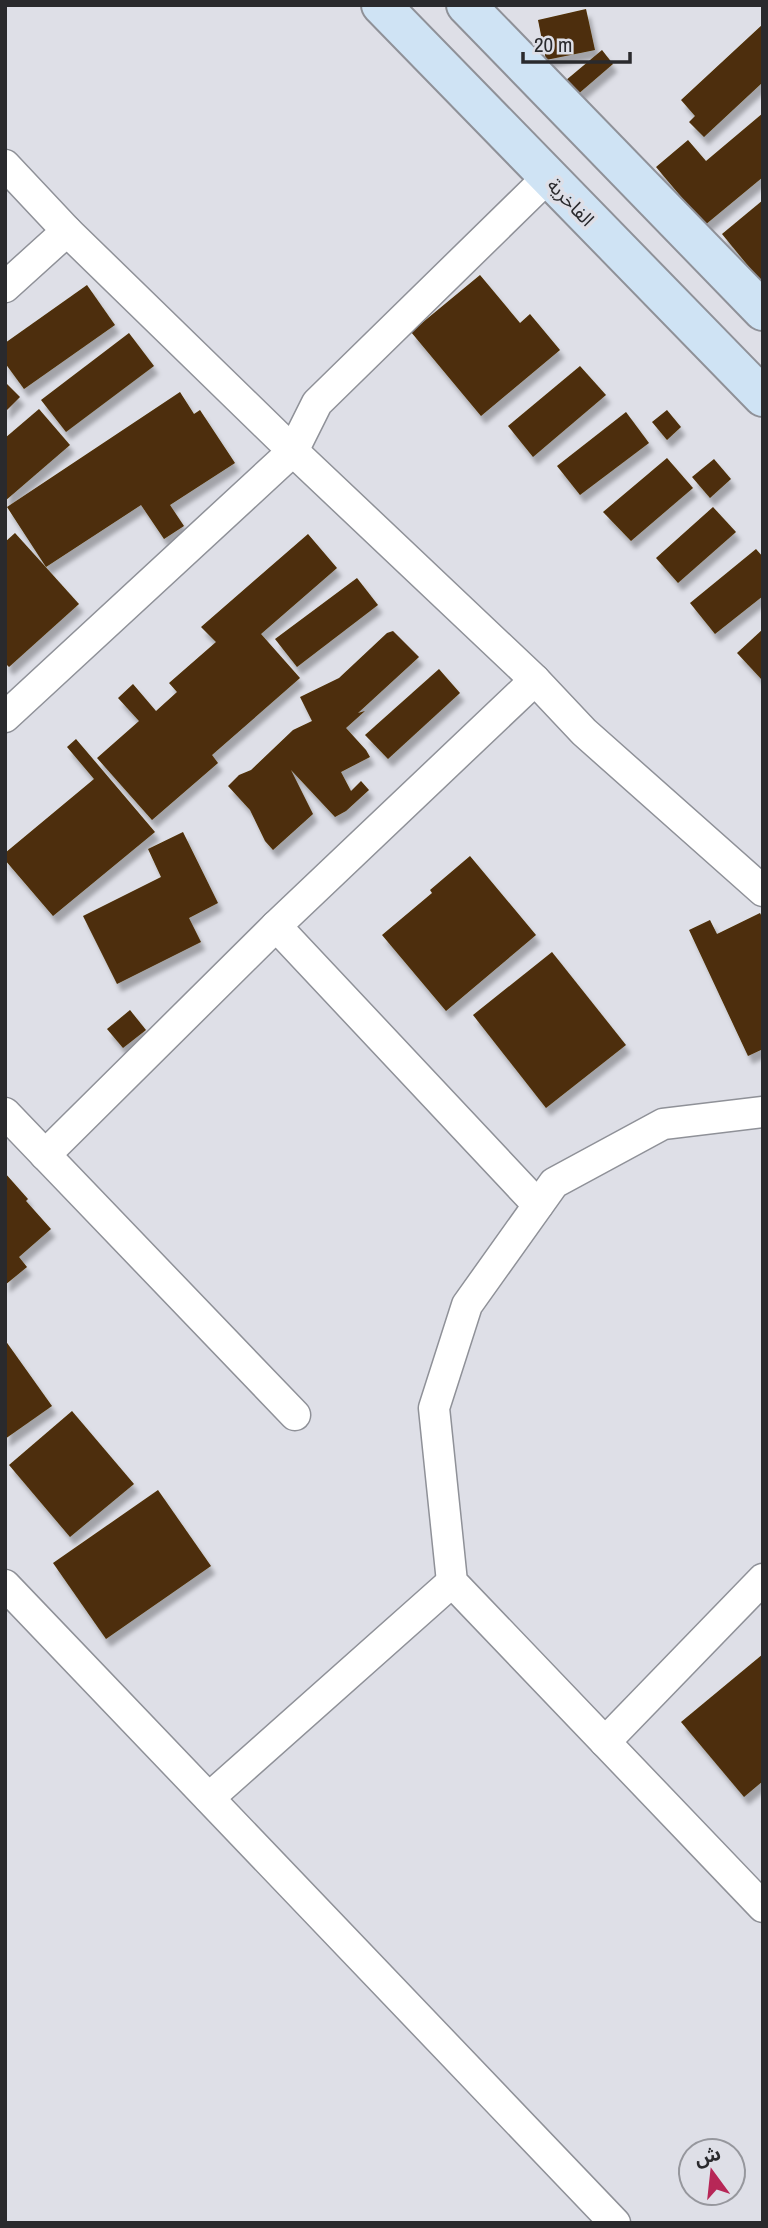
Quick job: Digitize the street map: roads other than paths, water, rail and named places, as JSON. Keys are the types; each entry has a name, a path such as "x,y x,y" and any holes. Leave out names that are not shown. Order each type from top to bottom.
{"street":[{"name":"الفاخرية","path":"381,5 763,397"},
{"path":"466,5 763,311"},
{"path":"5,165 67,231 293,451 535,680 584,732 763,891"},
{"path":"5,717 293,451 317,403 548,177"},
{"path":"5,287 67,231"},
{"path":"45,1155 276,926 535,680"},
{"path":"276,926 538,1205"},
{"path":"763,1112 663,1124 554,1183 467,1305 434,1408 452,1582 763,1907"},
{"path":"5,1113 295,1415"},
{"path":"604,1742 763,1579"},
{"path":"209,1798 452,1582"},
{"path":"5,1585 615,2223"}]}
